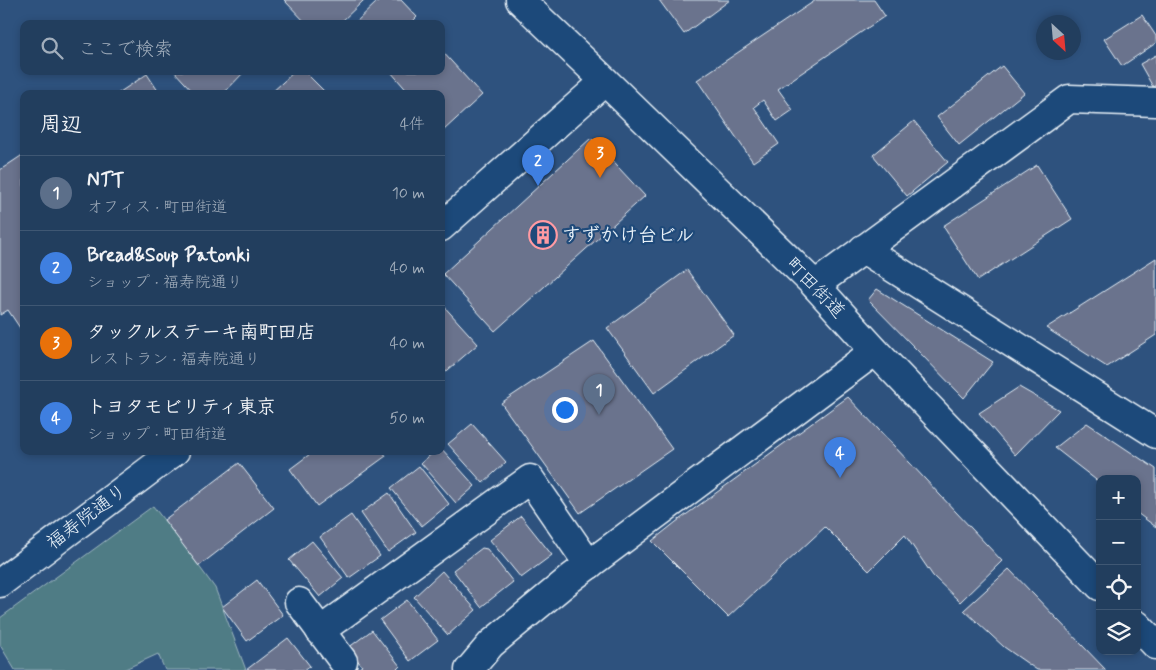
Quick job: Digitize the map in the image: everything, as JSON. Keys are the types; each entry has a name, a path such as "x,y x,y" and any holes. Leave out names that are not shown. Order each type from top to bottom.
{"street":[{"name":"町田街道","path":"520,0 815,285 875,351 1096,582"},
{"path":"445,223 605,81"},
{"path":"815,285 1069,99 1156,102"},
{"path":"864,249 1156,434"},
{"path":"469,670 491,644 571,578 875,351"},
{"name":"福寿院通り","path":"0,583 170,455"},
{"path":"320,631 530,479 589,565"},
{"path":"299,602 343,661"},
{"path":"1141,629 1156,645"}],"green space":[{"path":"153,506 215,588 246,670 165,670 158,654 123,670 15,670 0,645 0,618"}],"building":[{"path":"284,0 364,0 343,20 303,20"},
{"path":"379,0 401,0 417,17 414,20 358,20"},
{"path":"659,0 730,0 684,34"},
{"path":"816,0 874,0 885,16 778,89 793,110 777,121 763,100 754,107 779,144 753,162 697,80"},
{"path":"1142,15 1156,36 1156,43 1122,66 1104,39"},
{"path":"445,54 482,95 445,129 445,90 407,90 393,75 445,75"},
{"path":"1156,55 1156,85 1153,87 1140,64"},
{"path":"1002,66 1024,93 959,145 937,117"},
{"path":"148,75 157,90 123,90"},
{"path":"178,75 241,75 227,90 191,90"},
{"path":"291,75 308,75 323,90 274,90"},
{"path":"914,121 948,162 907,196 873,155"},
{"name":"すずかけ台ビル","path":"591,138 645,196 495,331 445,276 445,272"},
{"path":"20,157 20,328 8,310 0,315 0,170"},
{"path":"1037,165 1072,219 978,280 943,226"},
{"path":"1156,258 1156,335 1107,367 1046,328"},
{"path":"687,270 734,335 654,393 607,328"},
{"path":"877,289 993,362 964,398 868,300"},
{"path":"445,307 478,344 445,373"},
{"path":"594,341 672,449 580,513 501,403"},
{"path":"1019,387 1059,410 1015,455 979,413"},
{"path":"848,397 1002,561 960,602 933,576 905,535 869,571 825,527 728,617 652,541"},
{"path":"1087,423 1156,469 1156,527 1141,516 1141,475 1096,475 1096,480 1055,448"},
{"path":"472,424 506,462 483,483 448,444"},
{"path":"445,452 475,486 456,503 421,463 430,455 445,455"},
{"path":"309,455 386,456 317,506 290,469"},
{"path":"239,463 274,508 199,566 164,520"},
{"path":"419,466 449,504 422,526 391,488"},
{"path":"389,493 416,532 388,552 361,513"},
{"path":"351,515 380,556 349,578 320,537"},
{"path":"521,516 552,555 521,578 490,540"},
{"path":"312,541 343,578 320,597 289,560"},
{"path":"482,548 487,549 513,582 481,607 453,570"},
{"path":"1009,569 1106,670 1037,670 1004,647 964,610"},
{"path":"442,571 476,610 448,635 414,597"},
{"path":"257,580 283,615 247,641 222,607"},
{"path":"407,600 438,640 410,661 380,620"},
{"path":"372,630 400,666 396,670 356,670 362,666 348,648"},
{"path":"288,638 310,666 304,670 246,670"}],"place":[{"name":"タックルステーキ南町田店","path":"600,178"},
{"name":"Bread&Soup Patonki","path":"538,186"},
{"name":"すずかけ台ビル","path":"543,235"},
{"name":"NTT","path":"599,415"},
{"name":"トヨタモビリティ東京","path":"840,478"}]}
